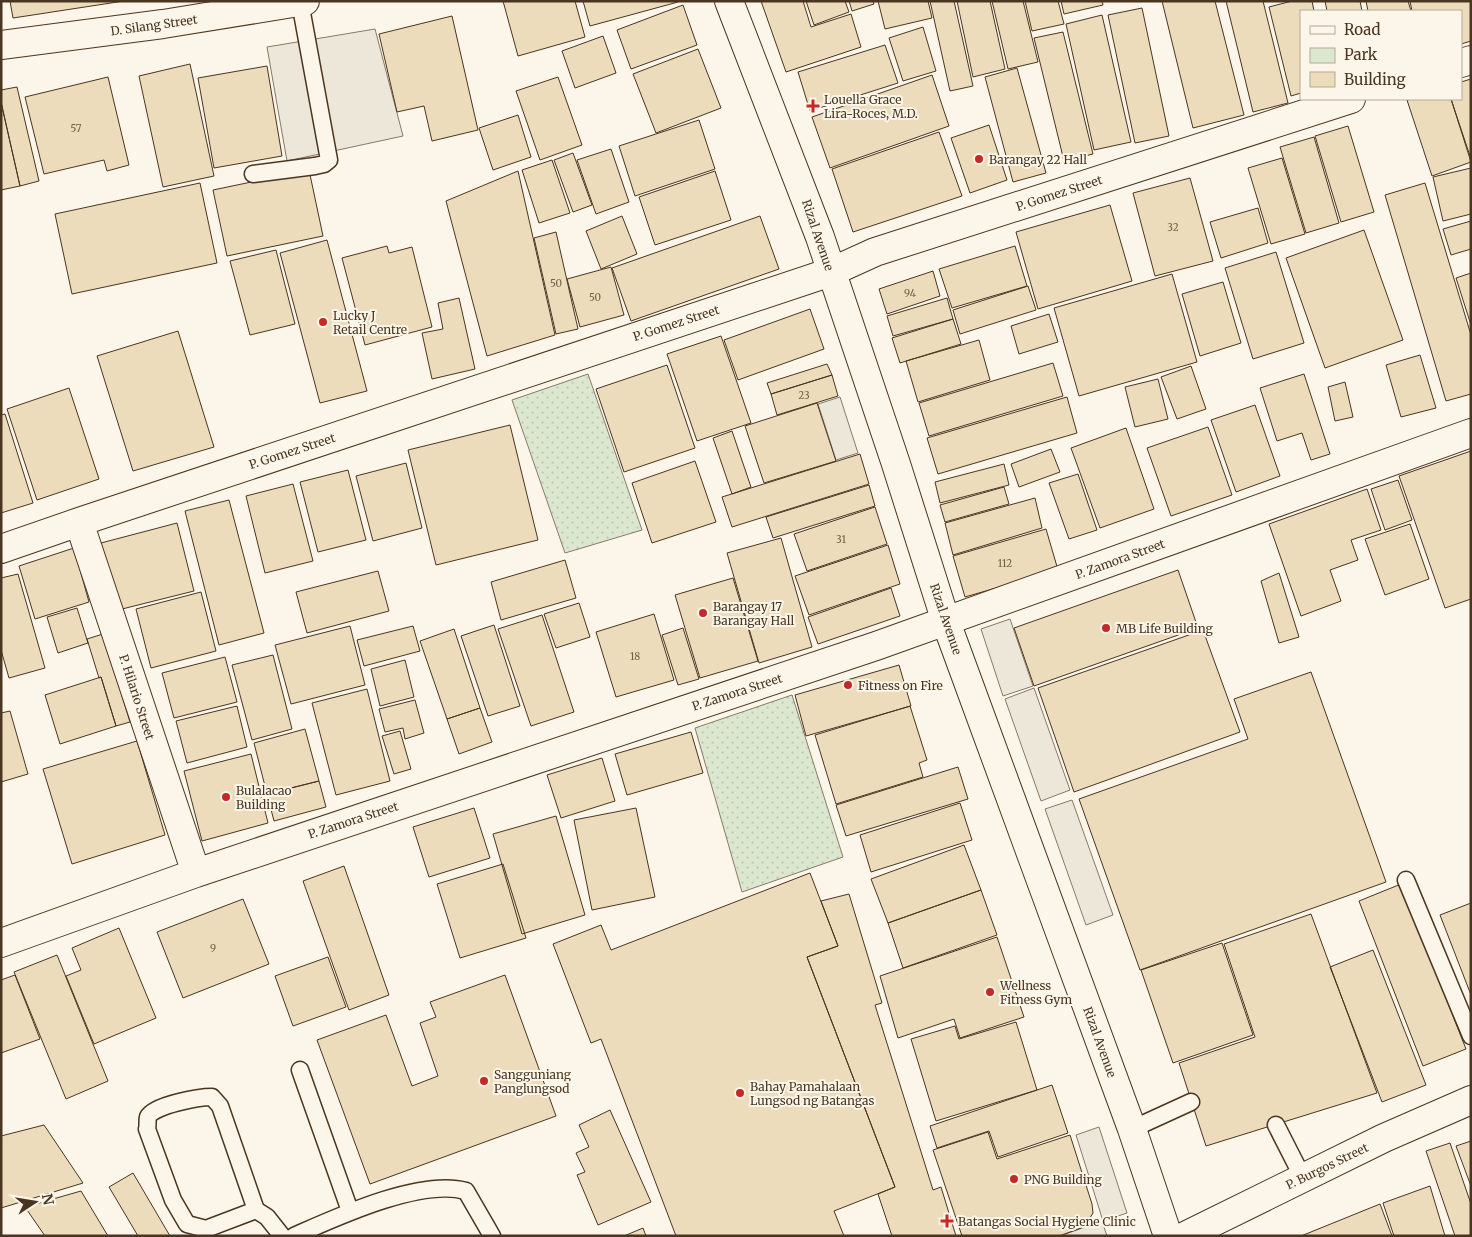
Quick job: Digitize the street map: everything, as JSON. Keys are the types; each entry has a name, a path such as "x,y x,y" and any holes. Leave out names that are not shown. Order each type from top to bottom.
{"street":[{"name":"Rizal Avenue","path":"729,1 820,237 896,464 946,622 1132,1129 1168,1236"},
{"name":"D. Silang Street","path":"1,45 163,24 302,2"},
{"name":"P. Gomez Street","path":"1,549 831,272 875,252 1348,100"},
{"name":"P. Zamora Street","path":"1,943 196,873 946,622 1471,433"},
{"name":"P. Hilario Street","path":"79,522 196,873"},
{"name":"P. Burgos Street","path":"1185,1236 1384,1138 1471,1100"}],"lane":[{"path":"253,174 315,166 324,164 329,160 302,2"},
{"path":"1406,880 1471,1036"},
{"path":"300,1070 350,1211"},
{"path":"256,1210 206,1230 187,1224 173,1200 147,1129 148,1118 156,1109 200,1097 212,1097 220,1106 256,1210 267,1217 282,1236"},
{"path":"1132,1129 1191,1102"},
{"path":"1276,1125 1303,1178"},
{"path":"294,1236 350,1211 418,1191 454,1187 466,1190 492,1236"}],"green space":[{"path":"588,374 642,530 565,553 512,400"},
{"path":"792,695 843,857 742,892 695,728"}],"shaded area":[{"path":"375,29 403,136 287,161 267,47"},
{"path":"840,397 858,453 836,460 818,404"},
{"path":"1010,619 1033,686 1003,696 981,629"},
{"path":"1034,688 1070,790 1041,801 1005,699"},
{"path":"1072,800 1113,915 1086,925 1045,809"},
{"path":"1099,1127 1127,1213 1103,1221 1076,1135"},
{"path":"1102,1221 1107,1236 1060,1236"}],"building":[{"path":"10,1 124,1 13,18"},
{"path":"503,1 575,1 585,37 518,56"},
{"path":"583,1 677,1 678,2 590,26"},
{"path":"761,1 803,1 811,27 851,14 861,47 786,72"},
{"path":"806,1 845,1 849,12 814,25"},
{"path":"849,1 873,1 874,4 852,11"},
{"path":"878,1 928,1 932,18 885,29"},
{"path":"930,1 954,1 973,86 950,91"},
{"path":"957,1 990,1 1005,69 973,77"},
{"path":"992,1 1023,1 1038,62 1008,69"},
{"path":"1025,1 1058,1 1064,24 1032,31"},
{"path":"1061,1 1102,1 1103,5 1064,14"},
{"path":"1162,1 1215,1 1244,115 1193,128"},
{"path":"1226,1 1263,1 1288,103 1253,112"},
{"path":"1292,1 1312,1 1314,10 1300,10 1300,93 1291,96 1269,7"},
{"path":"1325,1 1360,1 1362,10 1327,10"},
{"path":"1366,1 1408,1 1411,10 1368,10"},
{"path":"1410,1 1471,1 1471,41 1462,44 1462,10 1412,10"},
{"path":"683,5 697,45 631,69 617,30"},
{"path":"1142,8 1169,136 1135,143 1108,15"},
{"path":"1102,15 1131,142 1094,150 1066,24"},
{"path":"452,16 478,130 432,141 424,106 397,112 379,34"},
{"path":"923,27 936,71 903,81 889,38"},
{"path":"1063,32 1093,154 1064,161 1034,38"},
{"path":"603,36 616,73 575,88 562,51"},
{"path":"885,45 898,83 810,111 798,72"},
{"path":"698,49 721,108 656,133 633,74"},
{"path":"190,64 214,176 163,187 139,76"},
{"path":"267,66 282,156 214,168 198,78"},
{"path":"1017,68 1046,173 1013,182 985,77"},
{"path":"932,75 949,126 830,168 812,117"},
{"path":"108,77 129,165 107,171 104,160 44,174 25,97"},
{"path":"558,77 582,145 540,160 516,91"},
{"path":"1471,79 1471,159 1451,100 1462,100 1462,82"},
{"path":"17,87 39,181 20,186 1,102 1,90"},
{"path":"1407,100 1451,100 1471,162 1432,176"},
{"path":"1,102 20,186 1,190"},
{"path":"518,115 531,157 493,170 479,128"},
{"path":"699,120 715,169 635,196 619,146"},
{"name":"Barangay 22 Hall","path":"989,125 1007,180 970,193 951,138"},
{"path":"1348,126 1374,212 1341,222 1315,136"},
{"path":"939,132 962,196 853,232 832,169"},
{"path":"1314,137 1339,223 1306,233 1280,147"},
{"path":"611,149 629,202 596,214 577,160"},
{"path":"573,153 592,205 573,212 554,160"},
{"path":"1282,158 1305,234 1271,244 1248,168"},
{"path":"552,160 570,213 539,223 522,170"},
{"path":"1471,168 1471,214 1443,221 1433,177"},
{"path":"309,170 323,236 227,256 213,190"},
{"path":"518,171 555,335 487,356 446,201"},
{"path":"715,171 731,220 655,245 639,197"},
{"path":"1190,178 1213,261 1155,276 1133,193"},
{"path":"200,183 217,263 72,294 55,214"},
{"path":"1425,183 1471,335 1471,394 1446,401 1385,195"},
{"path":"1110,205 1132,281 1038,309 1016,232"},
{"path":"1258,208 1268,243 1221,258 1210,222"},
{"path":"622,216 637,254 601,269 586,231"},
{"path":"760,216 779,269 631,321 612,268"},
{"path":"1471,221 1471,249 1451,255 1443,229"},
{"path":"1364,230 1403,340 1325,368 1286,258"},
{"path":"556,232 578,329 556,334 534,238"},
{"name":"Lucky J Retail Centre","path":"327,240 367,391 320,403 280,253"},
{"path":"387,246 389,253 412,247 432,327 365,345 342,258"},
{"path":"1015,246 1027,286 952,308 939,269"},
{"path":"276,250 295,324 250,335 230,261"},
{"path":"1276,252 1304,343 1253,359 1225,268"},
{"path":"611,267 624,315 580,327 567,279"},
{"path":"933,271 940,296 887,314 879,289"},
{"path":"1471,273 1471,325 1456,278"},
{"path":"1172,274 1197,362 1079,396 1054,308"},
{"path":"1223,282 1241,343 1200,356 1182,294"},
{"path":"1028,286 1036,310 960,334 953,310"},
{"path":"459,298 475,369 432,379 422,333 443,329 438,303"},
{"path":"947,298 953,319 893,336 887,316"},
{"path":"810,309 824,349 738,380 724,340"},
{"path":"1049,314 1058,342 1019,354 1011,326"},
{"path":"953,319 961,344 900,363 892,338"},
{"path":"178,331 214,447 133,471 97,356"},
{"path":"721,336 751,423 697,441 667,354"},
{"path":"979,340 990,380 918,402 906,361"},
{"path":"1420,355 1436,408 1401,417 1386,365"},
{"path":"1053,363 1063,396 929,436 919,403"},
{"path":"827,364 832,375 771,394 767,383"},
{"path":"667,365 695,448 624,472 596,389"},
{"path":"1191,366 1206,409 1177,419 1161,377"},
{"path":"1304,374 1330,454 1311,460 1302,433 1277,441 1260,388"},
{"path":"832,375 838,396 777,415 771,394"},
{"path":"1158,379 1168,419 1135,427 1125,387"},
{"path":"1345,382 1353,417 1335,421 1328,387"},
{"path":"69,388 99,479 37,500 7,409"},
{"path":"1067,397 1077,433 938,474 927,438"},
{"path":"817,403 836,461 764,483 745,426"},
{"path":"1255,405 1280,476 1236,492 1211,420"},
{"path":"5,414 33,503 1,513 1,415"},
{"path":"510,425 538,540 436,565 408,450"},
{"path":"1208,427 1232,495 1171,516 1147,448"},
{"path":"1126,428 1154,509 1100,528 1071,448"},
{"path":"732,431 751,487 732,494 713,438"},
{"path":"1051,449 1060,472 1019,487 1011,464"},
{"path":"1471,451 1471,599 1445,608 1399,476"},
{"path":"860,454 869,484 732,527 722,497"},
{"path":"695,461 716,522 652,543 632,483"},
{"path":"406,463 422,528 373,541 356,476"},
{"path":"1004,464 1009,485 940,503 935,482"},
{"path":"348,470 366,540 318,552 300,482"},
{"path":"1078,474 1097,530 1069,539 1049,483"},
{"path":"1398,480 1412,520 1385,530 1371,489"},
{"path":"293,484 313,561 265,573 246,496"},
{"path":"869,485 875,506 773,538 766,517"},
{"path":"1004,487 1009,504 945,522 940,505"},
{"path":"1367,489 1381,530 1351,540 1358,560 1330,570 1341,601 1301,616 1269,524"},
{"path":"1035,498 1042,528 953,555 945,523"},
{"path":"229,500 264,633 219,645 185,511"},
{"path":"875,507 887,544 807,571 794,534"},
{"path":"177,523 194,591 118,610 101,543"},
{"path":"1410,524 1429,579 1385,595 1365,539"},
{"path":"1046,529 1058,570 965,597 953,556"},
{"path":"781,538 812,647 759,663 727,553"},
{"path":"888,545 900,584 809,615 795,576"},
{"path":"74,548 89,602 35,619 19,566"},
{"path":"565,560 576,598 501,620 491,582"},
{"name":"MB Life Building","path":"1178,570 1198,628 1034,686 1014,628"},
{"path":"378,571 389,611 307,633 296,592"},
{"path":"1279,573 1299,637 1279,643 1261,581"},
{"path":"18,574 45,668 9,678 1,650 1,578"},
{"path":"733,578 758,661 700,678 675,595"},
{"path":"891,588 900,616 818,644 808,617"},
{"path":"201,592 216,651 151,668 136,609"},
{"path":"579,603 590,637 556,648 544,614"},
{"path":"77,608 88,643 58,653 47,617"},
{"path":"654,614 674,680 616,697 596,632"},
{"path":"542,615 574,712 531,726 498,629"},
{"path":"494,625 520,706 488,716 461,636"},
{"path":"350,626 365,685 291,704 275,645"},
{"path":"413,626 420,651 364,666 357,640"},
{"path":"683,628 699,679 678,685 662,635"},
{"path":"454,629 480,708 447,719 420,641"},
{"path":"1203,630 1240,732 1074,792 1038,688"},
{"path":"103,634 130,722 116,726 87,639"},
{"path":"273,655 292,729 252,740 232,665"},
{"path":"225,657 237,702 174,718 162,673"},
{"path":"405,660 414,697 380,706 371,669"},
{"path":"899,665 911,706 806,736 795,695"},
{"path":"1311,672 1386,882 1140,970 1079,799 1248,739 1234,699"},
{"path":"101,677 116,726 60,744 45,695"},
{"path":"367,689 390,781 336,795 312,703"},
{"path":"415,700 424,733 405,739 403,728 385,732 379,709"},
{"path":"237,706 247,747 187,763 176,721"},
{"path":"910,706 927,760 919,763 923,777 836,804 815,735"},
{"path":"480,708 492,742 459,754 447,719"},
{"path":"10,711 28,774 1,782 1,713"},
{"path":"305,729 319,781 267,794 254,743"},
{"path":"400,731 411,769 394,774 382,736"},
{"path":"691,732 703,773 627,795 615,754"},
{"path":"137,741 165,835 72,864 43,769"},
{"name":"Bulalacao Building","path":"251,754 268,823 202,841 184,771"},
{"path":"602,758 615,801 561,818 547,775"},
{"path":"958,767 968,799 846,836 836,805"},
{"path":"319,781 326,807 274,821 267,794"},
{"path":"960,803 972,840 871,872 860,835"},
{"path":"474,808 490,858 429,877 413,827"},
{"path":"636,808 655,897 592,910 574,820"},
{"path":"556,816 585,915 522,934 493,834"},
{"path":"964,845 981,890 888,923 871,879"},
{"path":"503,864 526,938 460,958 437,884"},
{"path":"344,866 389,995 349,1010 303,881"},
{"name":"Bahay Pamahalaan Lungsod ng Batangas","path":"810,873 838,946 807,957 895,1187 834,1211 844,1236 676,1236 601,1039 591,1043 553,944 601,925 611,950"},
{"path":"1401,884 1466,1049 1423,1066 1359,901"},
{"path":"981,890 997,935 903,968 888,923"},
{"path":"849,894 882,1003 875,1005 933,1190 941,1187 956,1236 892,1236 878,1194 895,1187 807,957 838,946 821,901"},
{"path":"243,899 269,964 183,998 157,932"},
{"path":"1471,903 1471,995 1440,915"},
{"path":"1311,914 1377,1093 1206,1146 1179,1063 1255,1037 1224,944"},
{"path":"119,928 156,1018 94,1044 66,976 81,970 72,948"},
{"path":"997,937 1024,1017 960,1038 954,1019 898,1038 880,976"},
{"path":"1222,943 1253,1035 1173,1063 1141,970"},
{"path":"1373,950 1426,1085 1382,1102 1330,967"},
{"path":"57,955 108,1081 66,1099 14,972"},
{"path":"328,957 346,1007 293,1026 275,976"},
{"path":"15,975 40,1039 1,1053 1,980"},
{"name":"Sangguniang Panglungsod","path":"505,975 556,1116 370,1184 317,1040 386,1015 412,1086 438,1076 420,1023 436,1017 430,1002"},
{"path":"1016,1022 1037,1090 936,1121 911,1039 955,1026 959,1039"},
{"path":"1052,1085 1068,1133 998,1157 989,1131 937,1148 930,1126"},
{"path":"610,1110 651,1202 598,1225 577,1175 585,1172 576,1153 589,1147 579,1125"},
{"path":"44,1125 83,1183 1,1208 1,1136"},
{"name":"PNG Building","path":"988,1132 997,1159 1070,1135 1092,1204 1093,1213 1088,1221 1081,1228 1059,1236 962,1236 933,1150"},
{"path":"1471,1141 1471,1186 1456,1146"},
{"path":"1450,1143 1471,1204 1471,1236 1455,1236 1426,1151"},
{"path":"133,1173 170,1236 138,1236 109,1187"},
{"path":"1430,1186 1445,1236 1394,1236 1383,1203"},
{"path":"81,1191 108,1236 45,1236 25,1207"},
{"path":"1380,1204 1392,1236 1301,1236"},
{"path":"643,1228 646,1236 624,1236"}],"place":[{"name":"Louella Grace Lira-Roces, M.D.","path":"813,106"},
{"name":"Barangay 22 Hall","path":"979,159"},
{"name":"Lucky J Retail Centre","path":"323,322"},
{"name":"Barangay 17 Barangay Hall","path":"703,613"},
{"name":"MB Life Building","path":"1106,628"},
{"name":"Fitness on Fire","path":"848,685"},
{"name":"Bulalacao Building","path":"226,797"},
{"name":"Wellness Fitness Gym","path":"990,992"},
{"name":"Sangguniang Panglungsod","path":"484,1081"},
{"name":"Bahay Pamahalaan Lungsod ng Batangas","path":"740,1093"},
{"name":"PNG Building","path":"1014,1179"},
{"name":"Batangas Social Hygiene Clinic","path":"947,1221"}]}
